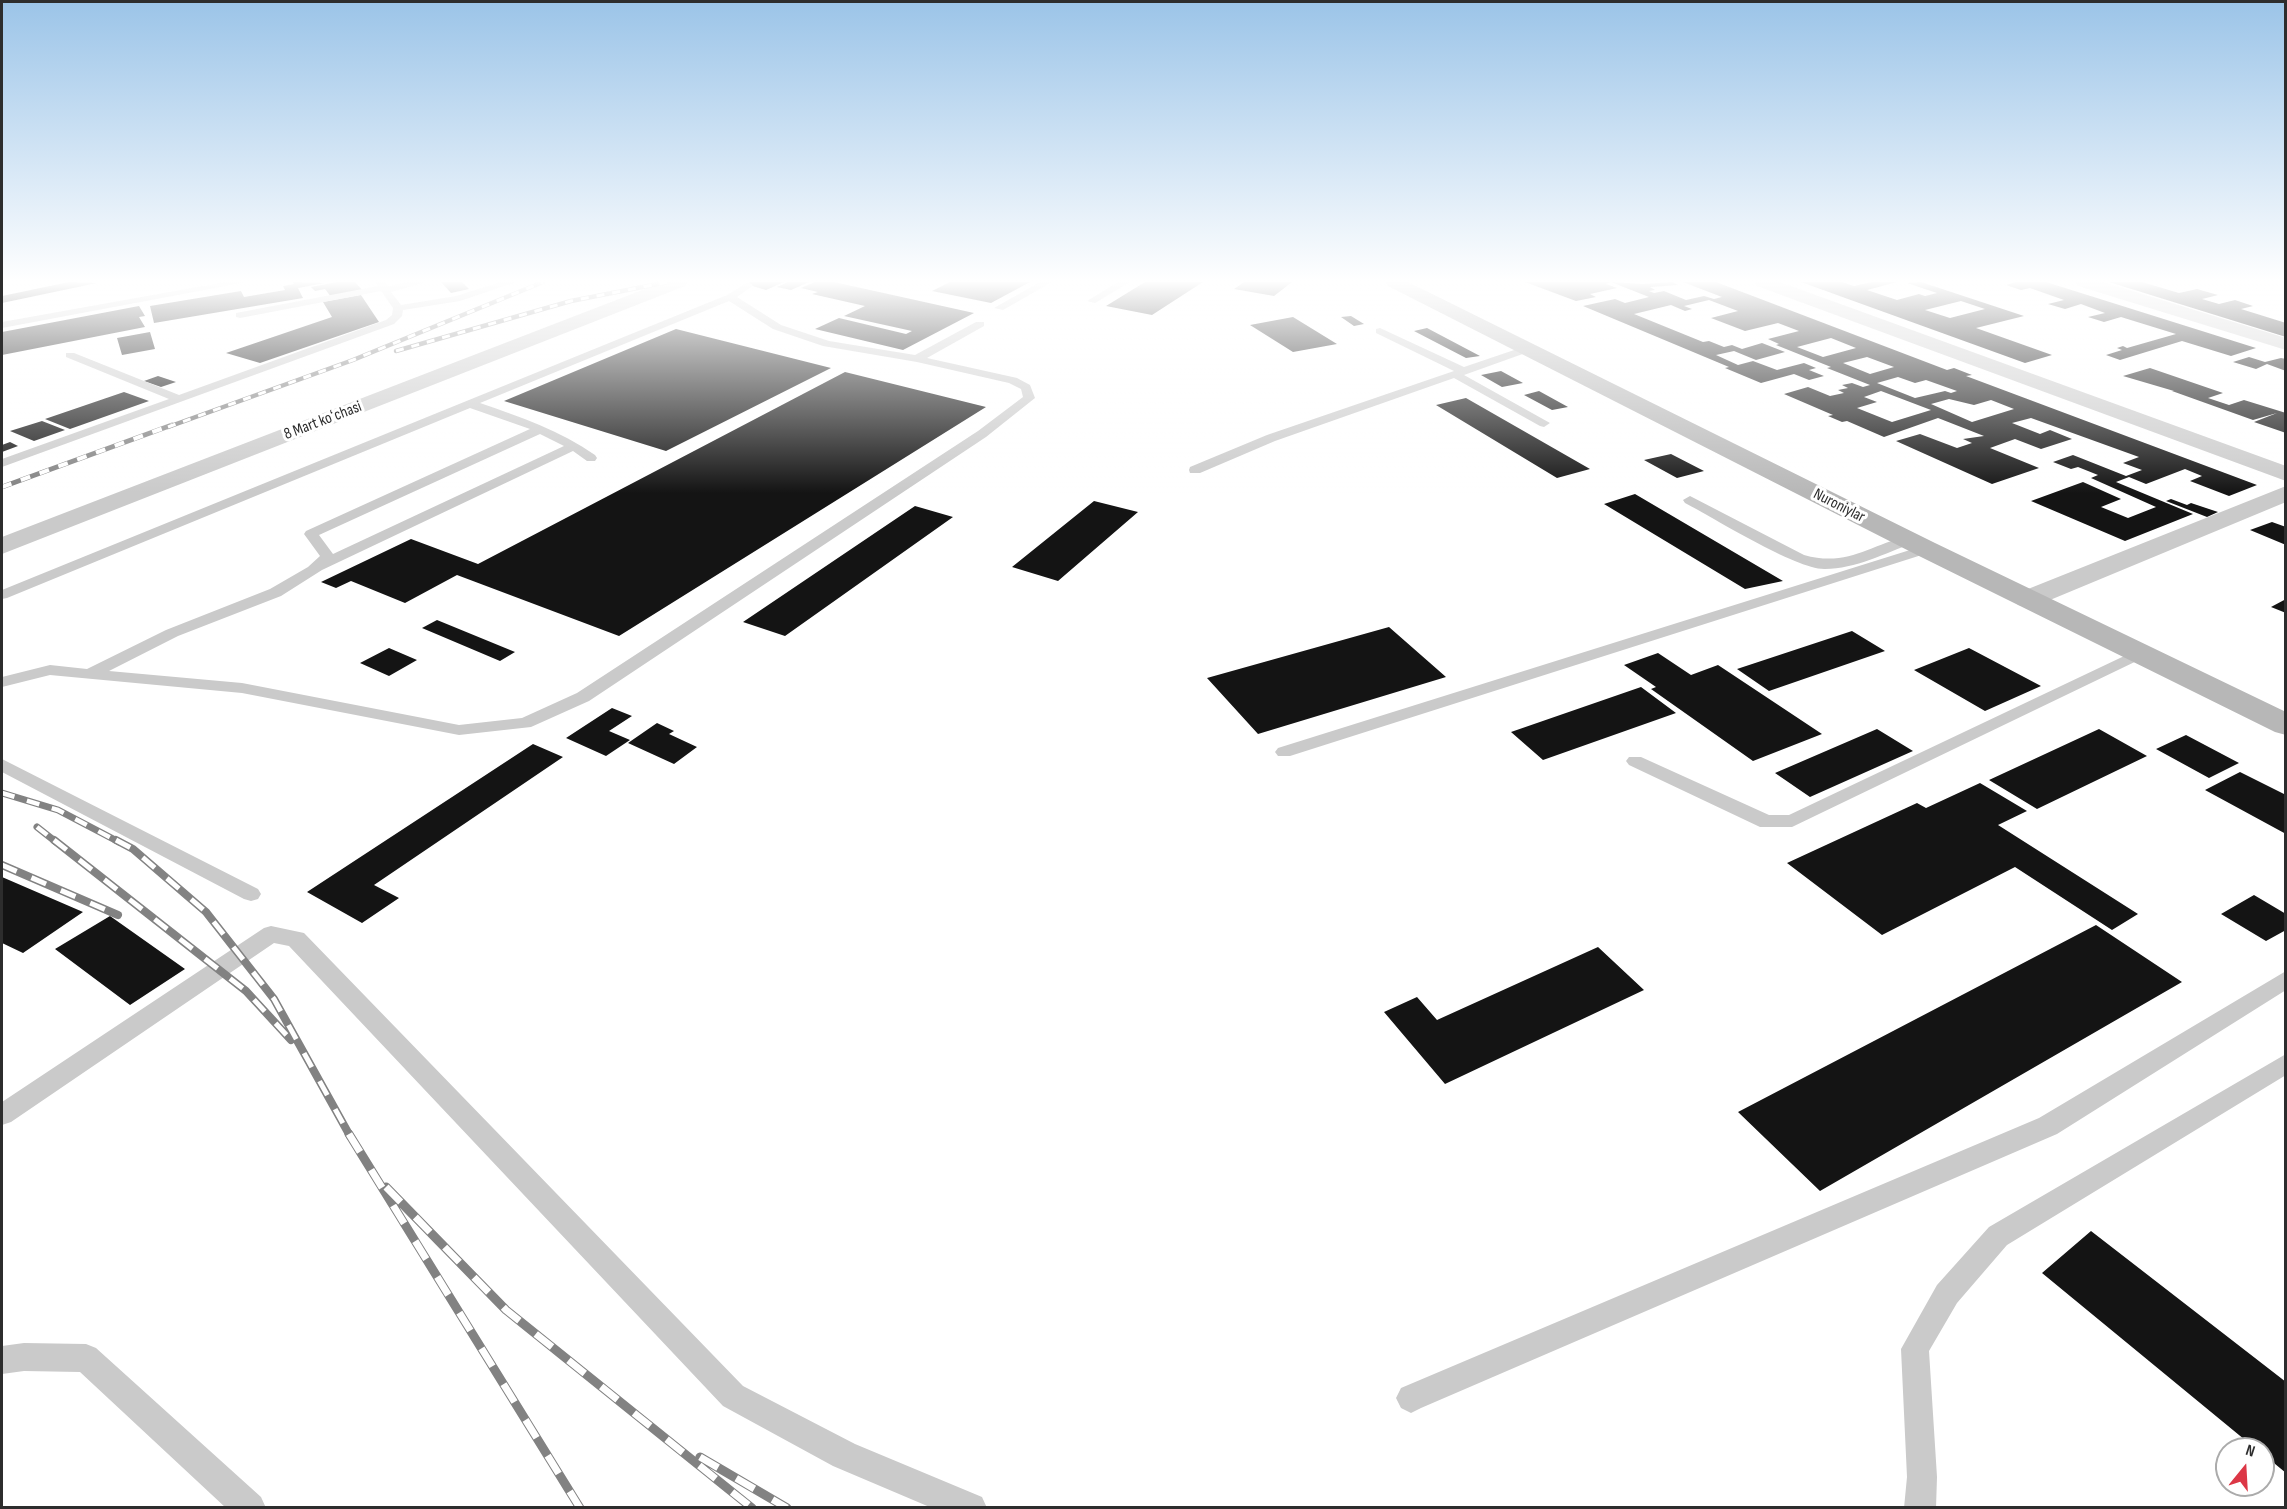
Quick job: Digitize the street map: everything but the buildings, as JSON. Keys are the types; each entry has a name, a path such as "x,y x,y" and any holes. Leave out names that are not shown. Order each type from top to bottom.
{"main road":[{"name":"Nuroniylar","path":"1534,352 1917,545 2286,725"}],"street":[{"name":"8 Mart koʻchasi","path":"2,546 498,352"},
{"path":"1955,352 2286,474"},
{"path":"2028,599 2286,493"}],"lane":[{"path":"2,463 310,352"},
{"path":"2,595 595,352"},
{"path":"2,682 50,670 242,687 459,730 525,723 583,697 982,434 1029,398 1026,387 1013,380 878,352"},
{"path":"917,359 929,352"},
{"path":"1421,352 1544,423"},
{"path":"1195,470 1271,438 1517,352"},
{"path":"70,355 180,399"},
{"path":"470,404 540,429 575,446 591,458"},
{"path":"320,566 328,557 311,534 540,429"},
{"path":"88,674 172,633 275,591 320,566 575,446"},
{"path":"1690,500 1799,558 1824,565 1917,545"},
{"path":"1284,753 1917,545"},
{"path":"1635,761 1767,822 1792,821 2139,654"},
{"path":"2,765 251,894"},
{"path":"2,1115 271,934 296,939 733,1396 844,1455 971,1508"},
{"path":"1412,1398 2048,1126 2286,979"},
{"path":"1920,1508 1922,1477 1915,1349 1947,1294 1998,1236 2286,1063"},
{"path":"2,1360 24,1357 86,1358 250,1508"}],"railway":[{"path":"168,427 371,352"},
{"path":"2,487 172,425"},
{"path":"2,793 58,810 119,842"},
{"path":"37,827 56,842"},
{"path":"54,840 246,991 291,1040"},
{"path":"116,840 133,849 206,912 274,999 350,1136"},
{"path":"2,865 118,915"},
{"path":"349,1134 580,1508"},
{"path":"386,1187 506,1310 752,1508"},
{"path":"700,1457 787,1508"}]}
